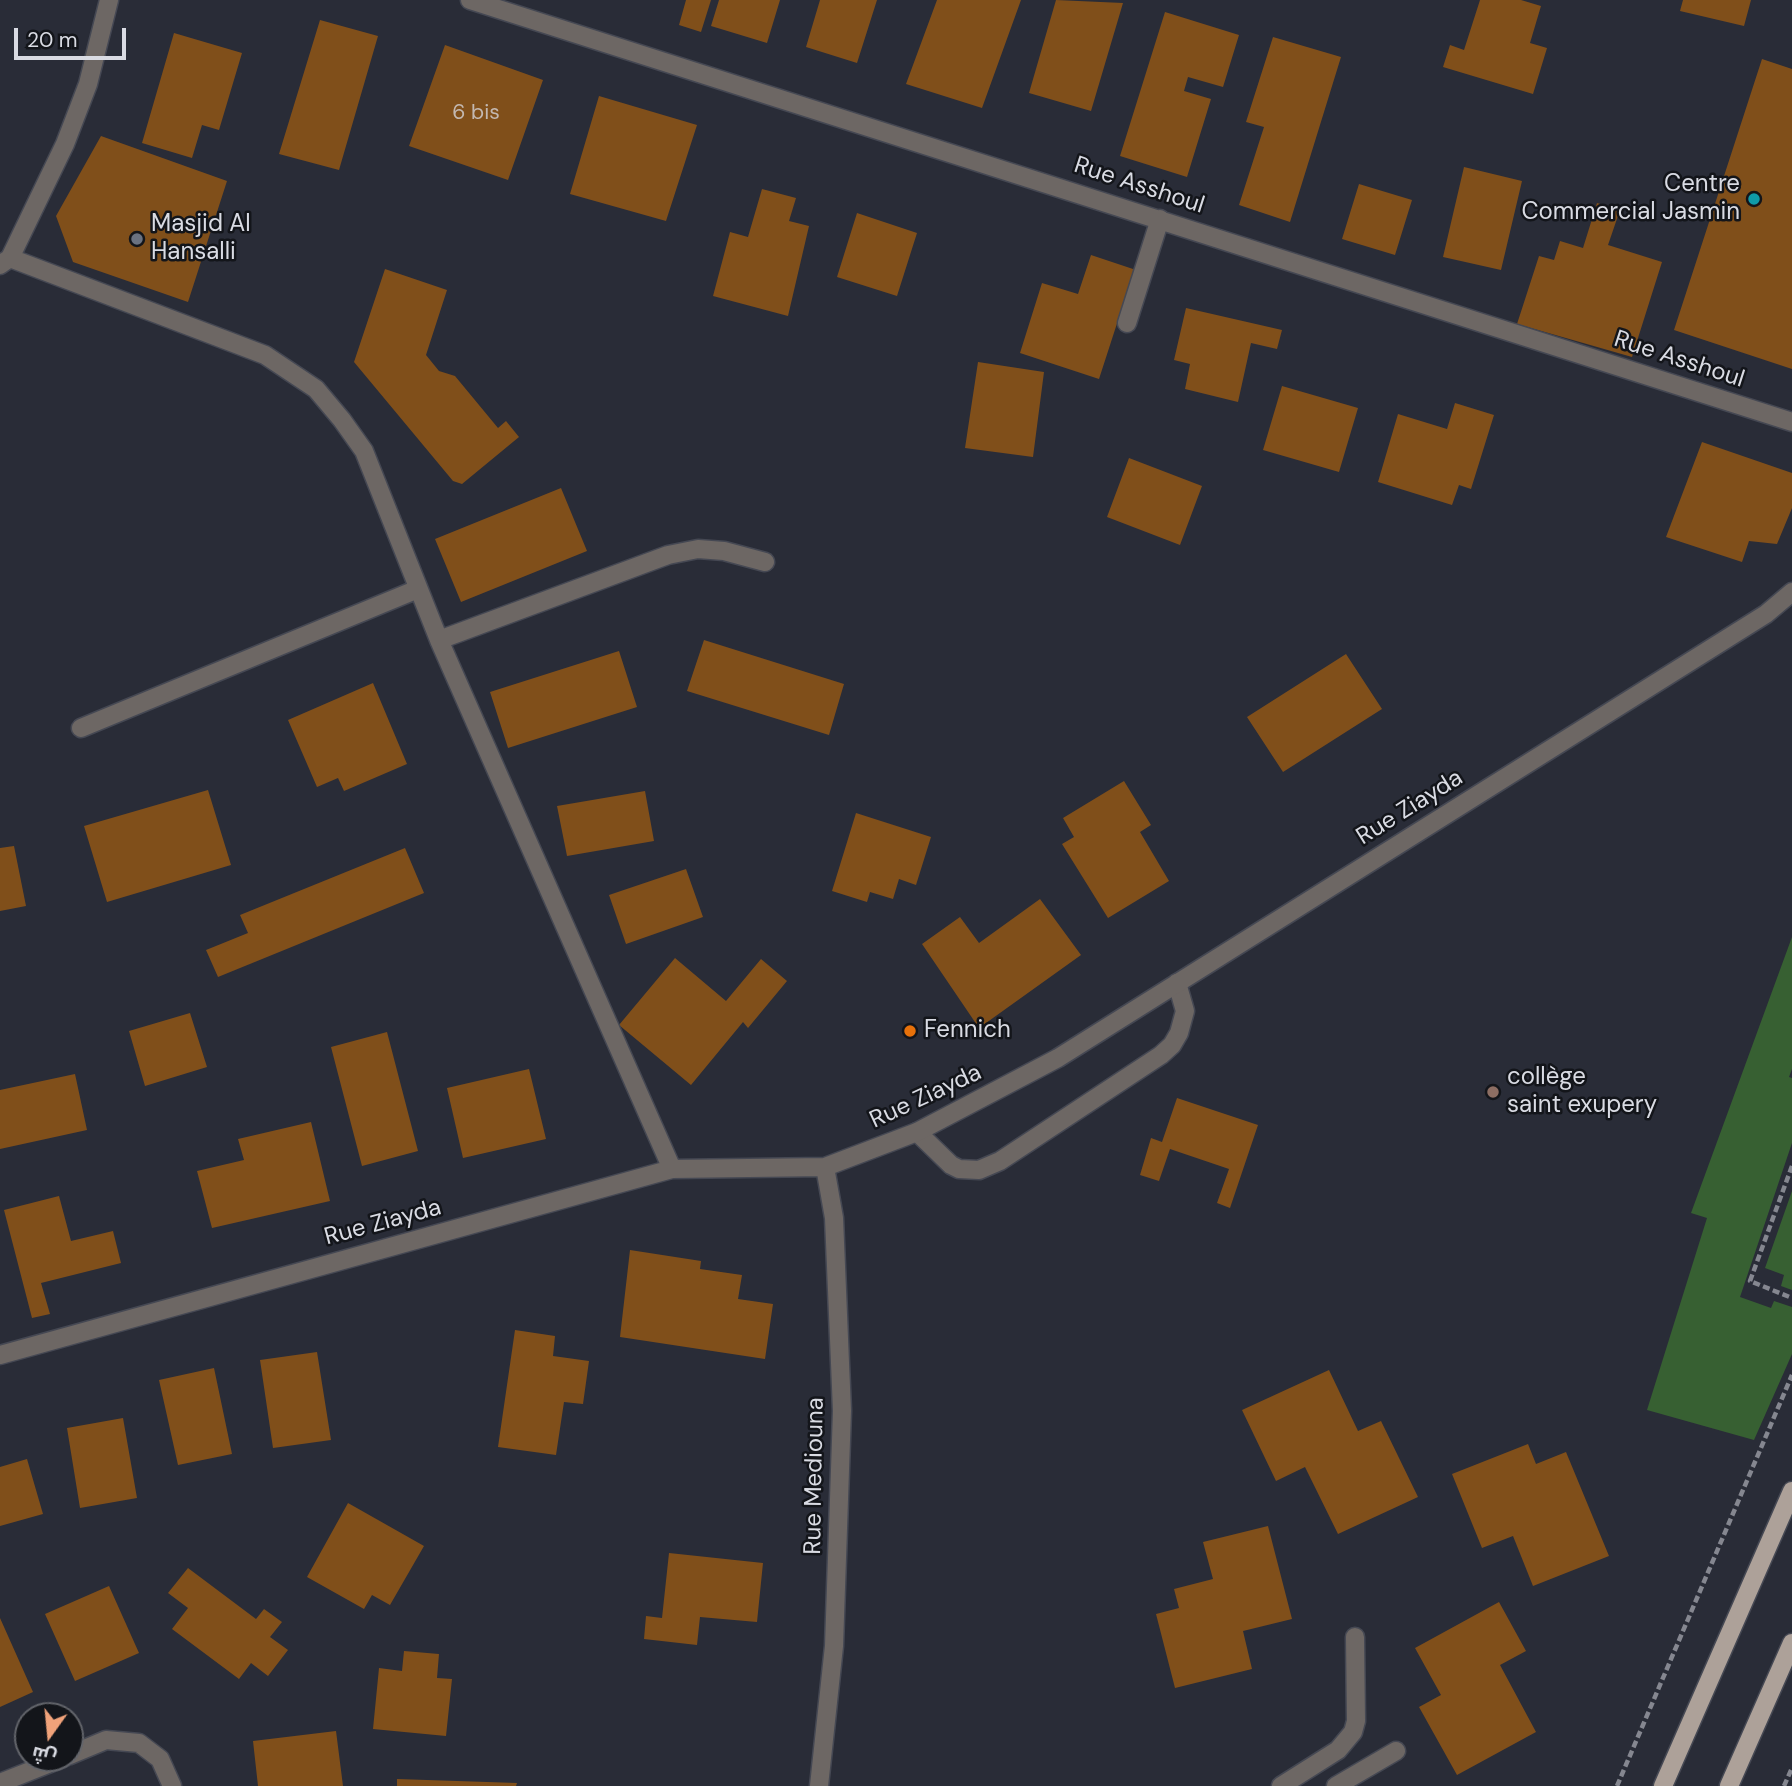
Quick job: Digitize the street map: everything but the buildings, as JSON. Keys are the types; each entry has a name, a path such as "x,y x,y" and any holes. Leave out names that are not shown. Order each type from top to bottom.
{"main road":[{"path":"1663,1786 1792,1491"},
{"path":"1729,1786 1792,1643"}],"street":[{"path":"108,0 88,84 65,144 5,261 265,355 316,389 364,451 439,640 672,1169"},
{"name":"Rue Asshoul","path":"470,0 1792,422"},
{"path":"1127,323 1160,219"},
{"path":"439,640 668,555 698,549 724,551 765,562"},
{"path":"82,727 418,589"},
{"name":"Rue Ziayda","path":"0,1355 672,1169 825,1167 918,1132 1058,1058 1766,614 1792,592"},
{"name":"Rue Ziayda","path":"1766,614 1792,611"},
{"path":"918,1132 951,1165 959,1169 979,1170 1000,1161 1161,1055 1172,1045 1185,1011 1177,983"},
{"name":"Rue Mediouna","path":"819,1786 834,1646 842,1411 834,1218 825,1167"},
{"path":"1281,1786 1338,1750 1353,1732 1356,1721 1355,1637"},
{"path":"84,1749 106,1740 139,1743 160,1759 172,1786"},
{"path":"1336,1786 1396,1751"},
{"path":"0,1783 28,1772"}],"path":[{"path":"1792,1166 1750,1282 1792,1298"},
{"path":"1617,1786 1792,1375"},
{"path":"1784,1786 1792,1768"}],"green space":[{"path":"1792,937 1792,1069 1789,1077 1792,1078 1792,1143 1740,1297 1771,1308 1774,1301 1792,1307 1792,1354 1754,1440 1647,1410 1707,1218 1691,1213"},
{"path":"1792,1191 1792,1290 1781,1286 1784,1275 1765,1268"}],"place":[{"name":"Centre Commercial Jasmin","path":"1754,199"},
{"name":"Masjid Al Hansalli","path":"137,239"},
{"name":"Fennich","path":"910,1031"},
{"name":"collège saint exupery","path":"1493,1092"}]}
